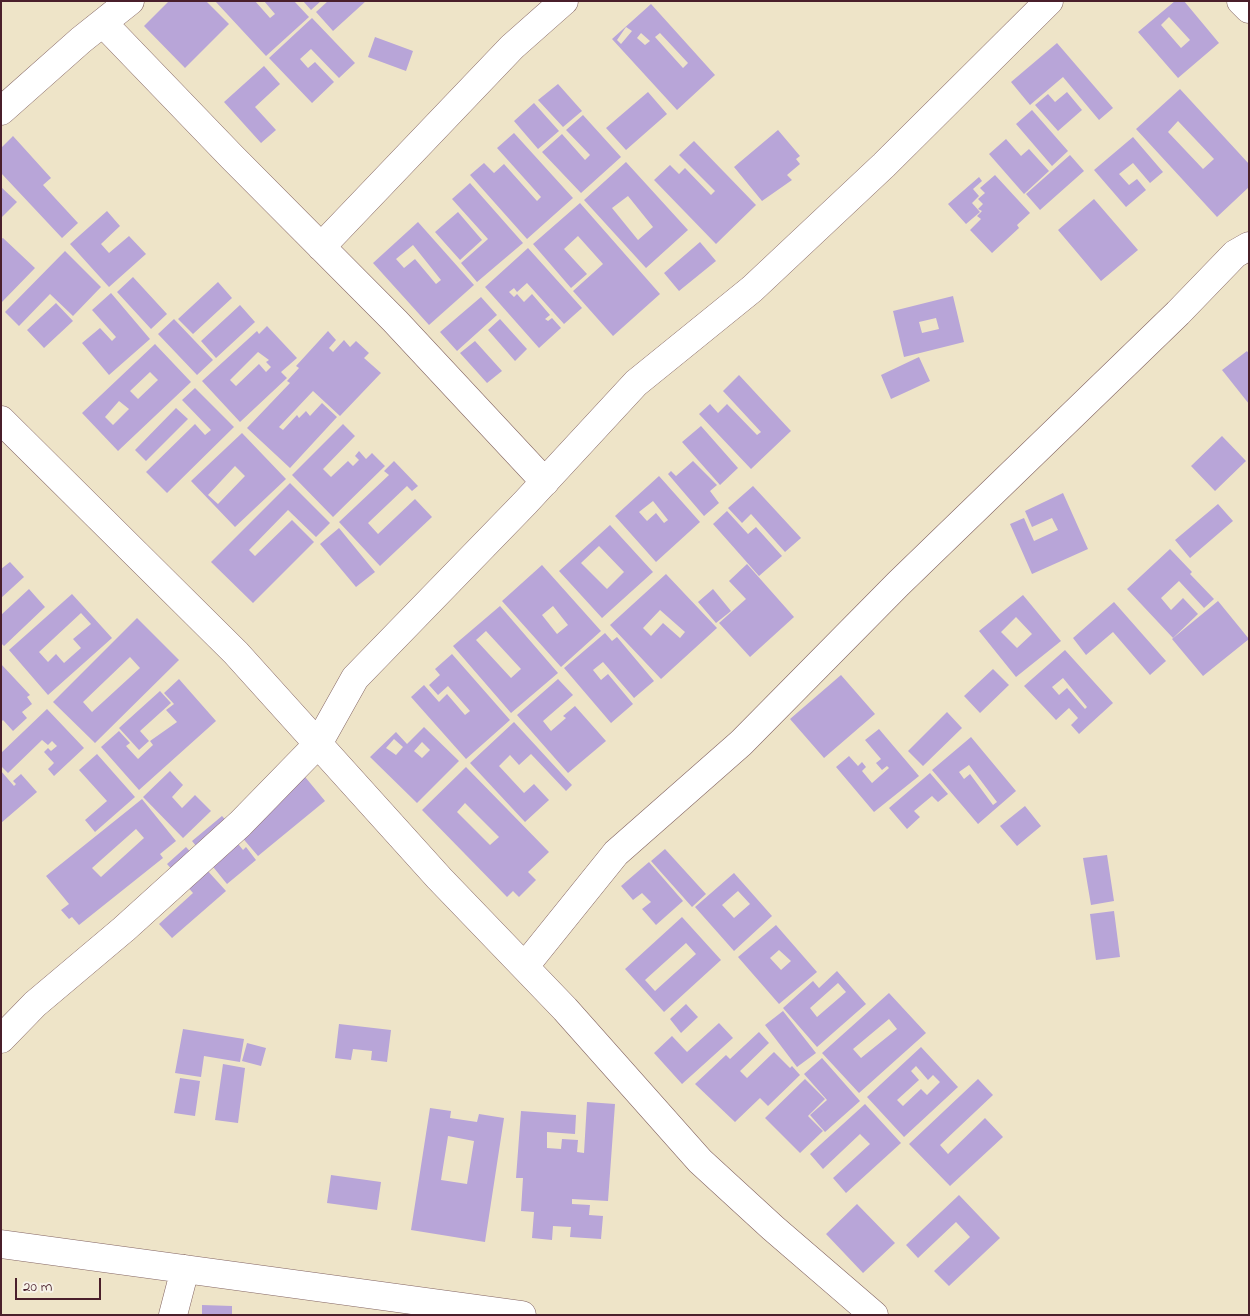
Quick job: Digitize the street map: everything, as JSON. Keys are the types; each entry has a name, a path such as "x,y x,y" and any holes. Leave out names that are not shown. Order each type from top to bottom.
{"street":[{"path":"1,111 103,22 130,1"},
{"path":"321,247 512,48 564,1"},
{"path":"1,1039 35,1004 124,929 240,824 318,744 355,678 545,482 636,383 752,289 884,165 1049,1"},
{"path":"1241,1 1249,9"},
{"path":"103,22 395,321 545,482"},
{"path":"525,966 616,853 741,742 898,584 1178,313 1234,254 1249,246"},
{"path":"1,420 236,653 439,878 525,966 700,1161 773,1228 874,1315"},
{"path":"1,1244 522,1315"},
{"path":"172,1315 185,1270"}],"building":[{"path":"169,1 206,1 229,24 185,68 144,26"},
{"path":"215,1 255,1 270,18 275,14 264,1 294,1 309,17 266,56"},
{"path":"303,1 321,1 311,10"},
{"path":"328,1 366,1 333,31 316,12"},
{"path":"1175,1 1184,1 1219,43 1178,78 1138,32","holes":["1169,17 1190,40 1181,48 1161,25"]},
{"path":"651,4 715,75 677,110 612,39","holes":["626,27 632,31 621,44 617,40","641,33 650,41 645,45 637,38","660,33 688,63 683,68 655,37"]},
{"path":"312,18 355,63 339,78 311,49 300,59 308,68 315,62 334,82 312,103 269,58"},
{"path":"375,37 413,51 406,71 368,57"},
{"path":"1057,43 1113,108 1099,120 1063,77 1030,105 1011,82"},
{"path":"264,66 280,84 255,107 276,130 261,143 224,102"},
{"path":"558,84 582,111 563,127 538,100"},
{"path":"1180,89 1249,164 1249,187 1217,217 1136,129","holes":["1178,121 1214,159 1203,169 1168,132"]},
{"path":"648,92 667,114 626,150 606,128"},
{"path":"1067,92 1082,110 1058,131 1035,105 1048,94 1055,102"},
{"path":"534,103 559,131 538,149 514,121"},
{"path":"1032,110 1068,151 1052,166 1016,124"},
{"path":"583,115 621,157 581,193 542,152 562,134 585,160 590,155 566,130"},
{"path":"778,130 800,156 796,159 800,164 787,175 792,180 762,201 734,167"},
{"path":"514,133 573,198 527,239 470,175 484,163 494,173 504,164 537,201 541,197 497,148"},
{"path":"13,136 51,178 43,185 78,223 62,238 1,173 1,148"},
{"path":"1133,137 1163,172 1150,183 1133,163 1119,174 1129,185 1137,179 1146,190 1126,207 1094,170"},
{"path":"1006,139 1021,156 1029,149 1049,171 1024,194 989,154"},
{"path":"694,141 756,205 716,244 654,180 670,165 679,174 685,168 711,195 715,191 679,155"},
{"path":"1070,155 1084,171 1040,210 1026,194"},
{"path":"626,162 688,230 646,268 584,200","holes":["628,196 653,227 638,240 612,208"]},
{"path":"995,175 1030,213 1017,225 1019,228 992,253 970,230 981,219 977,216 982,211 978,209 983,204 978,199 985,193 980,188"},
{"path":"979,177 982,181 973,189 979,196 972,203 980,212 966,224 948,204"},
{"path":"470,183 523,243 477,282 461,263 488,239 452,199"},
{"path":"1,187 17,202 1,218"},
{"path":"1094,199 1138,250 1101,281 1058,230"},
{"path":"580,203 660,294 613,336 573,291 603,264 578,236 564,249 587,274 571,288 533,244"},
{"path":"107,211 120,226 101,244 109,253 129,236 146,254 109,287 70,244"},
{"path":"458,212 482,240 460,260 435,232"},
{"path":"418,222 474,285 429,325 373,263","holes":["413,245 441,280 436,284 415,259 404,268 396,259"]},
{"path":"3,238 35,268 1,303 1,239"},
{"path":"700,242 716,261 679,291 664,273"},
{"path":"528,248 582,308 564,324 527,283 517,292 514,288 509,292 514,297 517,294 524,302 532,294 550,315 545,319 548,321 552,318 561,328 539,348 485,287"},
{"path":"65,251 101,287 73,316 50,294 19,326 5,312"},
{"path":"133,277 167,314 151,329 117,292"},
{"path":"218,282 232,298 193,334 178,319"},
{"path":"111,293 150,339 109,375 82,343 100,328 112,341 116,337 92,310"},
{"path":"953,296 964,342 904,357 893,311","holes":["936,318 939,329 922,333 919,322"]},
{"path":"481,297 497,315 457,351 440,332"},
{"path":"56,303 73,321 44,348 27,330"},
{"path":"240,305 255,322 216,358 201,341"},
{"path":"174,319 213,360 197,375 158,334"},
{"path":"500,319 527,349 515,361 488,330"},
{"path":"267,326 297,358 281,372 287,378 240,422 202,381 257,331 259,334","holes":["258,352 269,360 266,362 271,367 266,372 259,364 236,386 230,380"]},
{"path":"328,331 336,340 329,348 333,352 344,340 350,347 356,341 369,353 364,358 381,373 340,416 313,391 279,427 283,430 297,415 299,418 306,411 310,416 322,403 337,417 290,468 247,428 290,383 287,381 299,368 296,366"},
{"path":"475,341 502,371 487,383 460,353"},
{"path":"155,344 191,382 118,451 82,413","holes":["150,372 158,380 138,399 130,391","119,401 129,409 113,425 105,417"]},
{"path":"1247,351 1249,354 1249,404 1222,370"},
{"path":"919,357 930,381 891,399 881,375"},
{"path":"739,375 791,431 751,469 699,414 710,404 718,413 727,404 757,435 761,432 723,391"},
{"path":"195,388 234,427 167,493 146,472 195,424 205,435 211,430 182,400"},
{"path":"176,408 188,419 146,461 135,450"},
{"path":"343,424 355,436 323,469 331,477 348,461 353,466 359,460 355,456 359,451 366,459 372,453 385,466 333,517 292,475"},
{"path":"701,426 738,468 720,485 682,442"},
{"path":"242,433 286,479 235,527 191,481","holes":["235,466 245,476 218,504 208,495"]},
{"path":"1222,436 1246,461 1215,491 1191,466"},
{"path":"394,461 418,486 412,491 407,486 368,523 378,534 415,499 432,517 380,566 339,522 389,475 384,471"},
{"path":"693,461 717,485 710,491 719,503 704,516 668,474 671,471 676,476"},
{"path":"659,476 700,522 656,562 615,516","holes":["653,501 668,520 664,523 656,513 647,521 639,512"]},
{"path":"290,483 330,523 316,537 288,510 249,550 255,556 292,520 314,542 253,603 211,562"},
{"path":"753,486 801,538 785,552 751,514 742,523 728,508"},
{"path":"1063,493 1088,549 1032,574 1010,524 1024,518 1034,541 1058,530 1052,518 1032,527 1025,511"},
{"path":"1218,504 1233,521 1190,558 1175,540"},
{"path":"727,511 748,534 756,527 782,556 759,576 713,524"},
{"path":"610,525 653,572 602,618 559,571","holes":["599,546 624,572 607,589 581,563"]},
{"path":"339,528 375,572 356,587 320,544"},
{"path":"1170,549 1192,572 1190,574 1214,599 1204,608 1179,581 1161,598 1171,610 1183,598 1198,614 1173,638 1127,589"},
{"path":"10,562 24,577 1,598 1,569"},
{"path":"747,564 794,617 750,657 719,623 746,599 729,581"},
{"path":"542,565 601,631 561,667 502,601","holes":["553,606 568,625 557,634 542,615"]},
{"path":"666,574 717,628 661,679 610,625","holes":["660,610 685,632 680,638 663,623 651,636 643,628"]},
{"path":"29,589 45,607 4,646 1,643 1,615"},
{"path":"713,589 731,611 716,623 698,602"},
{"path":"72,594 112,638 48,695 9,650","holes":["81,613 91,624 73,639 81,648 64,663 56,654 48,662 39,652"]},
{"path":"1023,595 1061,641 1016,677 979,631","holes":["1016,617 1032,634 1017,648 1001,632"]},
{"path":"1218,601 1249,639 1203,676 1172,639"},
{"path":"1114,602 1166,661 1150,675 1113,632 1086,655 1073,638"},
{"path":"500,606 558,673 511,713 453,646","holes":["486,631 521,669 511,678 476,640"]},
{"path":"137,618 179,660 95,743 53,702","holes":["130,657 140,668 92,712 83,702"]},
{"path":"605,633 612,641 617,637 654,681 634,698 603,662 593,670 601,680 608,674 633,704 611,723 564,668"},
{"path":"1065,650 1113,703 1079,734 1071,725 1078,718 1069,708 1056,720 1024,686","holes":["1063,678 1087,707 1085,709 1067,688 1059,695 1052,687"]},
{"path":"452,654 510,720 466,759 411,697 424,685 439,702 447,694 465,715 470,711 448,686 438,695 429,685 440,675 435,669"},
{"path":"1,664 30,695 27,697 32,704 22,712 27,718 13,731 3,720 1,722"},
{"path":"993,669 1009,685 980,713 964,696"},
{"path":"841,675 875,714 824,758 790,719"},
{"path":"179,679 216,721 139,790 101,747 119,731 130,743 126,746 138,759 153,745 150,741 177,722 166,710 174,704 164,693"},
{"path":"558,679 573,695 543,721 551,731 566,718 563,716 575,706 606,741 568,773 517,715"},
{"path":"160,691 171,703 140,731 149,741 139,750 119,728"},
{"path":"47,709 84,748 54,776 48,769 54,763 44,752 48,748 51,751 57,746 52,741 48,745 42,740 8,773 1,766 1,753"},
{"path":"947,712 962,728 923,766 908,751"},
{"path":"514,722 572,785 566,791 531,754 519,765 510,755 499,766 524,793 534,784 549,800 525,822 470,763"},
{"path":"424,727 459,761 417,803 370,757 396,732 407,744","holes":["394,739 403,747 396,755 386,748","422,742 430,750 422,758 414,751"]},
{"path":"879,729 919,776 874,812 836,767 849,756 858,766 862,762 866,767 862,771 872,783 889,768 887,766 882,770 876,763 881,759 865,740"},
{"path":"971,737 1016,791 978,824 932,770","holes":["969,765 997,802 993,805 970,774 964,779 959,772"]},
{"path":"97,754 135,797 95,832 85,820 107,801 79,770"},
{"path":"466,767 549,852 528,872 536,880 519,897 513,891 507,897 422,810","holes":["465,803 499,837 490,845 457,812"]},
{"path":"1,771 14,786 16,784 13,781 21,774 37,792 1,823"},
{"path":"170,771 183,785 172,797 182,808 195,795 211,811 183,838 143,797"},
{"path":"301,772 325,801 258,856 234,828"},
{"path":"930,773 948,794 938,802 932,796 914,811 920,817 907,829 889,808"},
{"path":"142,799 176,841 160,854 163,858 79,925 72,917 69,919 61,910 69,904 46,876","holes":["136,829 144,838 101,877 92,868"]},
{"path":"1025,806 1041,826 1017,846 1000,826"},
{"path":"222,816 232,827 235,840 243,850 246,847 256,860 227,884 192,841"},
{"path":"186,847 226,891 172,938 159,924 193,893 167,864"},
{"path":"665,849 706,894 692,907 651,861"},
{"path":"1107,855 1114,901 1091,905 1083,858"},
{"path":"649,862 683,901 656,925 642,909 651,902 642,893 633,900 621,886"},
{"path":"734,873 772,916 734,951 695,907","holes":["738,891 750,904 734,918 722,905"]},
{"path":"1114,911 1120,957 1096,960 1090,914"},
{"path":"682,917 721,960 664,1012 625,969","holes":["686,943 696,954 655,991 645,980"]},
{"path":"776,925 817,972 779,1004 738,957","holes":["779,950 791,961 781,970 770,958"]},
{"path":"837,971 866,1004 817,1047 783,1008 813,981 819,988","holes":["838,983 846,992 817,1017 810,1008"]},
{"path":"889,993 926,1033 859,1093 822,1053","holes":["889,1019 897,1029 861,1058 853,1049"]},
{"path":"686,1004 698,1017 681,1033 670,1019"},
{"path":"783,1011 816,1053 797,1067 765,1025"},
{"path":"719,1023 733,1038 682,1084 654,1053 672,1036 687,1052"},
{"path":"339,1024 391,1030 387,1062 371,1060 372,1051 353,1049 351,1060 335,1058"},
{"path":"183,1029 244,1039 240,1062 204,1056 201,1077 175,1073"},
{"path":"759,1032 769,1043 740,1071 747,1078 774,1052 800,1075 768,1106 760,1098 735,1122 695,1084 726,1055 730,1059"},
{"path":"247,1043 266,1048 261,1066 242,1061"},
{"path":"921,1047 958,1087 904,1137 867,1097","holes":["916,1066 928,1080 933,1075 940,1082 927,1095 921,1089 903,1106 897,1100 919,1080 911,1071"]},
{"path":"822,1058 860,1101 825,1132 810,1115 827,1100 804,1074"},
{"path":"223,1064 245,1068 238,1123 215,1120"},
{"path":"180,1078 200,1081 195,1116 174,1113"},
{"path":"805,1079 825,1099 808,1116 823,1131 800,1153 765,1118"},
{"path":"978,1079 993,1095 940,1145 948,1154 985,1118 1003,1137 950,1186 909,1144"},
{"path":"587,1102 615,1104 608,1201 572,1199 572,1204 590,1205 589,1215 603,1216 601,1239 570,1237 571,1227 553,1226 552,1240 532,1238 534,1212 521,1211 523,1178 516,1178 521,1111 576,1115 575,1134 547,1132 547,1148 561,1149 562,1139 578,1140 577,1152 584,1153"},
{"path":"865,1104 901,1143 846,1193 833,1178 870,1144 860,1134 823,1169 810,1154"},
{"path":"430,1108 451,1111 450,1118 477,1122 479,1114 504,1118 485,1242 411,1230","holes":["448,1136 474,1141 467,1184 441,1180"]},
{"path":"331,1175 381,1182 377,1210 327,1203"},
{"path":"959,1195 1000,1238 949,1286 934,1271 970,1237 956,1222 918,1258 906,1245"},
{"path":"857,1204 895,1243 863,1273 826,1234"},
{"path":"202,1305 232,1306 232,1315 202,1315"}]}
